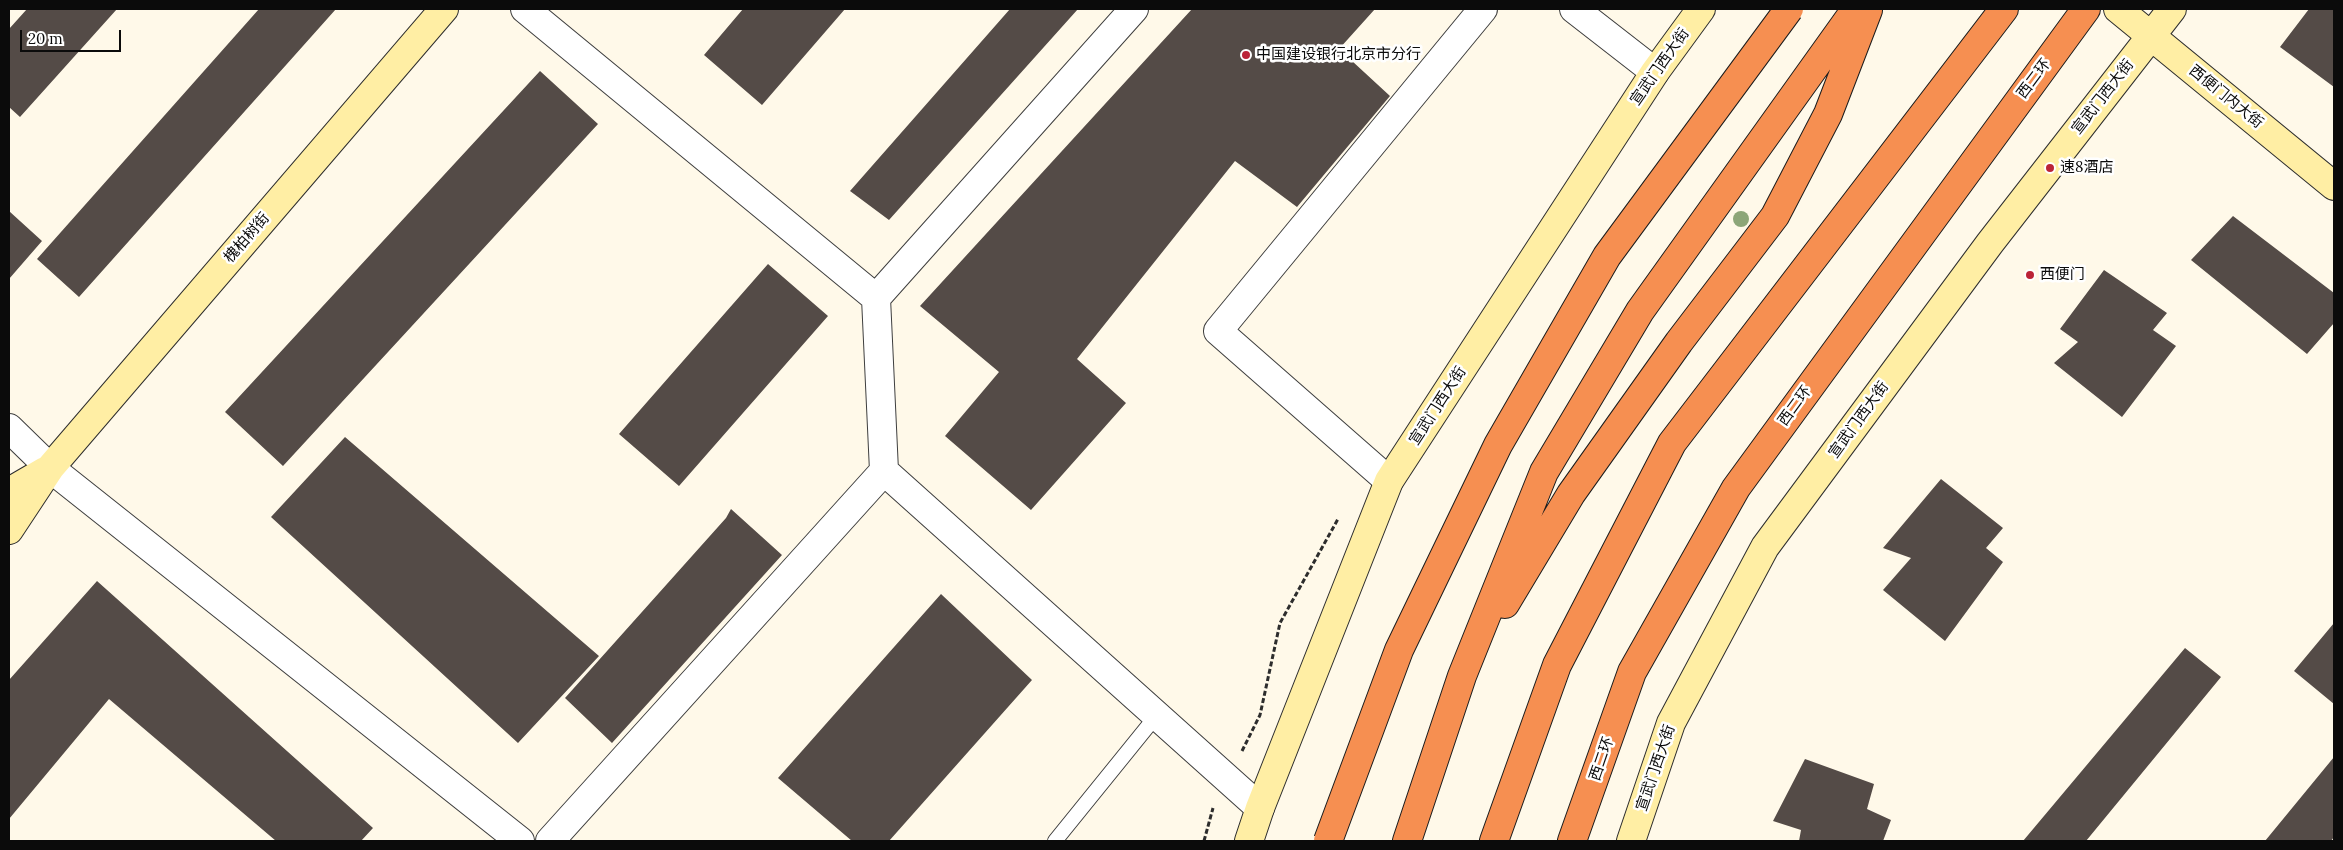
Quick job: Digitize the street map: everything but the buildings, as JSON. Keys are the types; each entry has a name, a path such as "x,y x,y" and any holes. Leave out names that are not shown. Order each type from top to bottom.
{"highway":[{"path":"1328,841 1399,650 1498,445 1608,256 1789,9"},
{"path":"1407,841 1462,676 1544,472 1640,311 1856,9"},
{"path":"1462,676 1571,494 1679,342 1775,216 1828,114 1868,9"},
{"path":"1494,841 1558,665 1672,443 2004,9"},
{"name":"西二环","path":"1572,841 1632,672 1736,488 2086,9"}],"street":[{"name":"槐柏树街","path":"9,530 50,468 444,9"},
{"path":"526,9 876,298"},
{"path":"550,841 884,471 876,298 1134,9"},
{"path":"1389,481 1218,331 1483,9"},
{"path":"1574,9 1655,72"},
{"name":"宣武门西大街","path":"1249,841 1260,808 1389,481 1655,72 1701,9"},
{"name":"西便门内大街","path":"2118,9 2334,186"},
{"name":"宣武门西大街","path":"1631,841 1671,723 1765,547 1990,243 2172,9"},
{"path":"9,428 50,468 520,841"},
{"name":"槐柏树街","path":"9,492 50,468"},
{"path":"884,471 1260,808"}],"lane":[{"path":"1055,841 1156,715"}],"place":[{"name":"中国建设银行北京市分行","path":"1246,55"},
{"name":"速8酒店","path":"2050,168"},
{"name":"西便门","path":"2030,275"}]}
